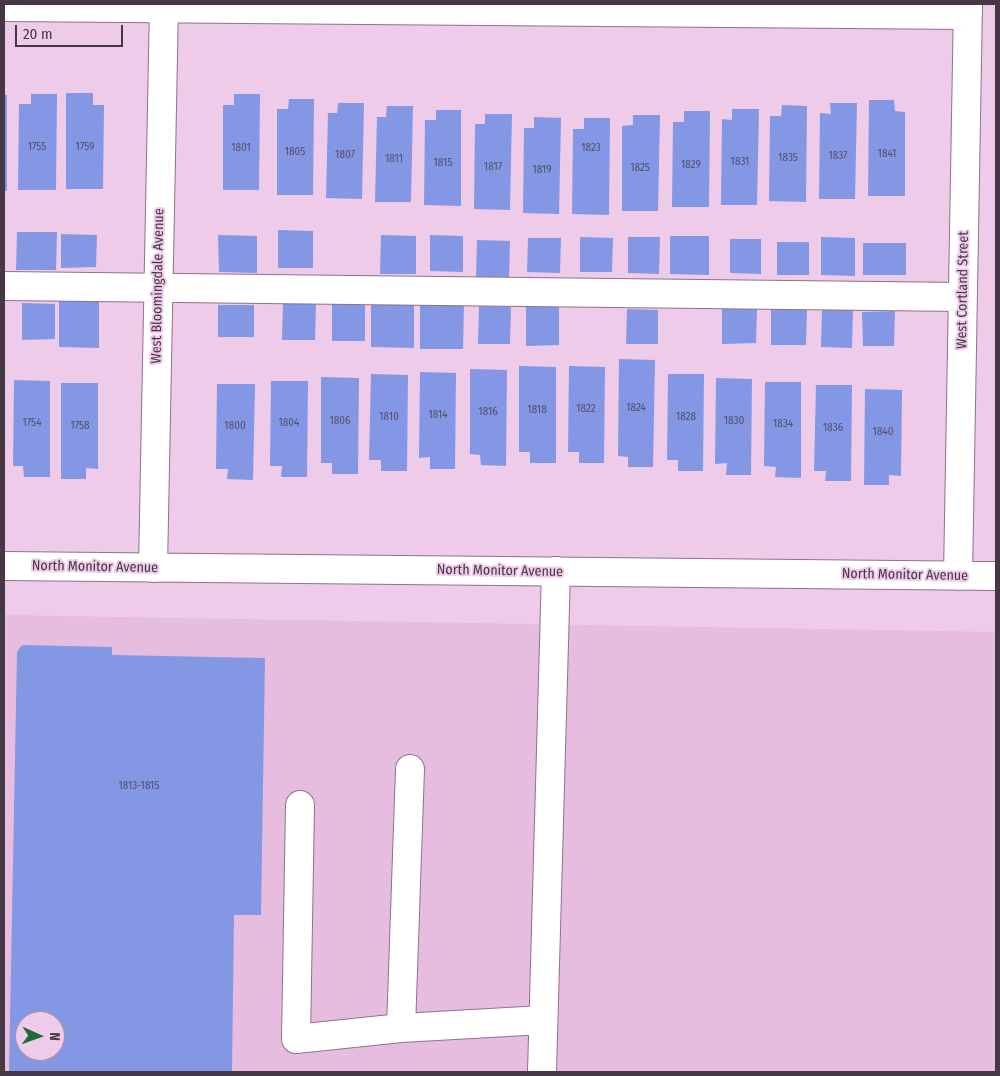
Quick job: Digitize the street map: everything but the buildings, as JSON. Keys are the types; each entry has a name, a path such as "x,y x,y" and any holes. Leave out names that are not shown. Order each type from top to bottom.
{"street":[{"name":"West Bloomingdale Avenue","path":"153,568 164,6"},
{"path":"4,7 968,9"},
{"name":"West Cortland Street","path":"958,576 968,9"},
{"path":"4,286 962,297"},
{"name":"North Monitor Avenue","path":"4,566 996,576"},
{"path":"542,1072 556,571"},
{"path":"400,1028 410,769"},
{"path":"300,805 296,1040 400,1028 544,1020"}],"shaded area":[{"path":"4,615 996,632 996,1072 4,1072"}]}
